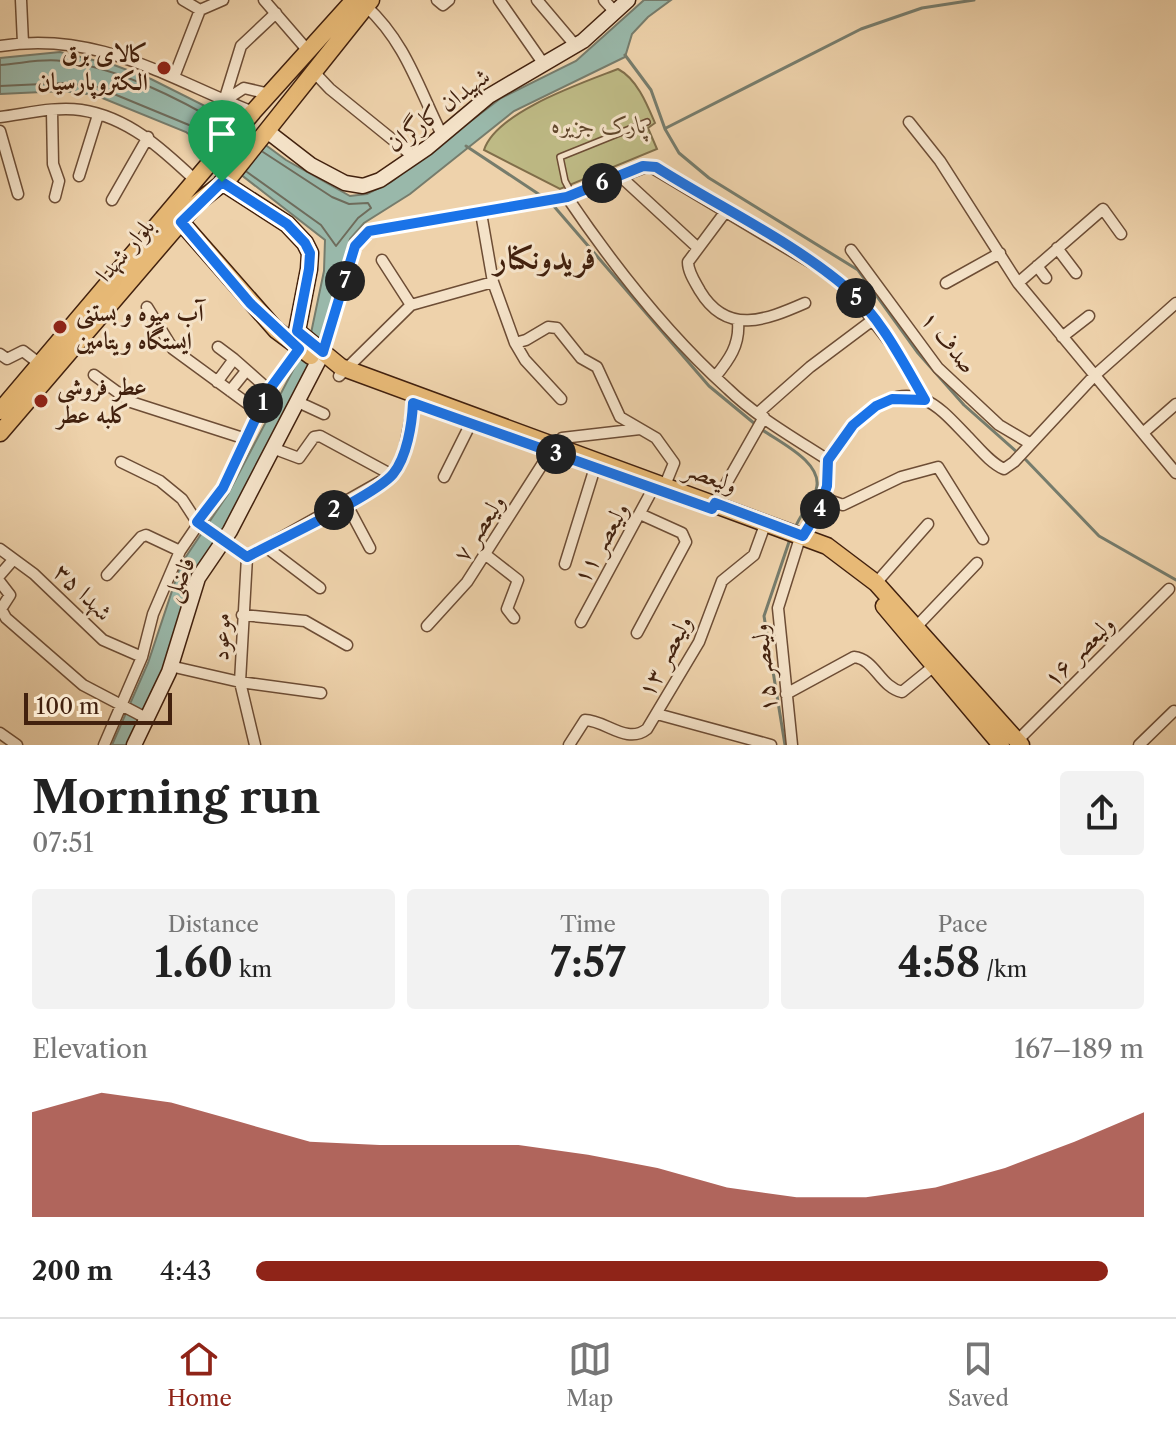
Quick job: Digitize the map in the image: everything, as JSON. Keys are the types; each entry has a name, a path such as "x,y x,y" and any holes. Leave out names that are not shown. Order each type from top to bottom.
{"main road":[{"name":"بلوار شهدا","path":"0,433 200,174 355,3"},
{"name":"بلوار شهدا","path":"0,411 40,364 77,332 226,179 267,131 312,70 355,3"},
{"path":"226,179 300,234 310,253 297,331 312,352"},
{"name":"ولیعصر","path":"181,222 272,325 342,373 473,420 555,445 596,464 795,536 853,563 917,626 1013,744"},
{"path":"272,325 290,319 303,304"},
{"name":"ولیعصر","path":"795,536 848,568 934,666 1013,744"}],"street":[{"path":"21,0 23,43"},
{"path":"183,0 200,10"},
{"path":"174,77 200,10 223,0"},
{"path":"264,0 309,52"},
{"path":"437,0 443,5 449,0"},
{"path":"499,0 543,63"},
{"path":"537,0 575,45"},
{"path":"604,0 615,12"},
{"name":"شهیدان کارگران","path":"267,131 311,165 345,183 363,186 380,180 414,157 489,96 575,45 628,0"},
{"path":"355,3 389,27 403,47 442,135"},
{"path":"224,101 241,46 276,13"},
{"path":"0,46 68,42 118,54 253,112"},
{"path":"312,70 330,89 414,157"},
{"path":"224,101 244,88 270,94"},
{"path":"0,117 80,109 148,137 200,174"},
{"path":"52,111 53,164 59,181 55,197"},
{"path":"79,176 98,115"},
{"path":"909,122 940,161 1018,283 1176,473"},
{"path":"0,131 18,194"},
{"path":"112,200 148,137"},
{"path":"104,745 142,657 153,614 180,551 223,488 269,390 312,352 355,246 361,236 369,231 570,196 643,166 656,167 820,268 849,290 874,319 925,400 1004,469 1094,376 1176,303"},
{"path":"620,176 698,248"},
{"path":"570,196 624,274 715,377 761,417 828,460"},
{"path":"1018,283 1103,209 1121,234"},
{"path":"726,211 688,262 703,295 723,317 738,322 768,320 805,303"},
{"path":"481,213 493,282 515,343 525,360 561,399"},
{"path":"1057,248 1076,273"},
{"name":"صدف ۱","path":"851,250 938,368 999,425 1028,447"},
{"path":"946,283 1000,253"},
{"path":"382,260 411,305"},
{"path":"1037,266 1046,278"},
{"path":"342,373 411,305 493,282"},
{"path":"147,307 173,349 259,412"},
{"path":"1062,337 1089,316"},
{"path":"713,506 761,417 810,367 874,319"},
{"path":"715,377 731,358 739,335 738,322"},
{"path":"515,343 548,327 557,328 581,358 601,373 620,417 642,428 671,454 674,463 659,487"},
{"path":"218,347 269,390"},
{"path":"0,354 7,359 23,351 40,364"},
{"name":"فاضلی","path":"139,742 146,718 170,666 198,578 223,541 275,449 298,402 312,352"},
{"path":"217,382 234,359"},
{"path":"230,391 246,371"},
{"path":"94,375 131,402 246,439"},
{"path":"925,400 906,397 876,406 853,425 828,460 823,498 843,505 901,477 938,467 983,539"},
{"path":"121,462 160,481 182,499 197,522 247,557 392,475 403,457 414,400"},
{"path":"298,402 324,414"},
{"path":"1144,432 1176,404"},
{"path":"444,477 473,420"},
{"path":"555,445 642,428"},
{"path":"275,449 299,458 314,437 320,436 392,475"},
{"name":"ولیعصر ۷","path":"427,626 486,555 555,445"},
{"path":"565,564 596,464"},
{"name":"ولیعصر ۱۱","path":"581,622 640,514 659,487"},
{"name":"ولیعصر ۱۵","path":"792,745 778,608 795,536 823,498"},
{"path":"346,503 370,548"},
{"path":"637,633 686,542 682,533 640,514"},
{"path":"876,583 928,524"},
{"name":"ولیعصر ۱۳","path":"569,745 585,720 614,733 633,735 647,729 699,642 722,581 754,555 765,525"},
{"path":"107,575 146,535 180,551"},
{"path":"266,547 320,588"},
{"name":"شهدا ۳۵","path":"0,549 34,574 103,640 142,657"},
{"path":"486,555 518,580 507,609 514,618"},
{"name":"موعود","path":"247,557 240,682 255,745"},
{"path":"0,575 13,560"},
{"path":"917,626 977,563"},
{"path":"0,582 10,593 1,609 6,618 83,685 146,718"},
{"name":"ولیعصر ۱۶","path":"1013,744 1169,589"},
{"path":"242,615 305,621 347,645"},
{"path":"786,694 854,657 865,659 888,686 902,692 934,666"},
{"path":"170,666 240,682 321,693"},
{"path":"1139,745 1174,711"},
{"path":"657,714 771,745"},
{"path":"0,733 17,745"}],"lane":[{"path":"570,196 560,157 647,122"}],"green space":[{"name":"پارک جزیره","path":"618,69 631,79 645,100 655,123 648,128 657,149 560,189 484,150 492,136 522,111"}],"water":[{"path":"644,0 671,0 632,34 625,57 514,111 410,194 364,223 350,239 323,342 225,529 196,577 163,675 130,745 112,745 148,663 181,564 228,494 310,338 324,271 325,240 186,132 95,95 63,91 0,94 0,58 60,52 114,65 151,79 229,118 286,160 350,196 367,194 391,182 501,98 576,61"}],"waterway":[{"path":"666,128 861,29 922,8 974,0"},
{"path":"625,55 651,90 665,129 679,153 709,178 858,270 918,353 964,405 1026,460 1099,536 1176,580"},
{"path":"466,146 543,197"},
{"path":"552,204 709,386 755,424"},
{"path":"761,429 799,454 814,471 816,490 795,528"},
{"path":"785,745 764,616 790,539"}],"place":[{"name":"کالای برق الکتروپارسیان","path":"164,68"},
{"name":"آب میوه و بستنی ایستگاه ویتامین","path":"60,327"},
{"name":"عطر فروشی کلبه عطر","path":"41,401"}],"district":[{"name":"فریدونکنار","path":"545,258"}],"route":[{"path":"643,166 656,167 820,268 849,290 902,358 925,400 906,397 892,399 876,406 853,425 828,460 827,486 819,510 803,536 715,503 712,509 662,492 413,403 403,457 392,475 247,557 197,522 223,488 269,390 299,349 250,303 181,222 206,194 222,182 300,234 310,253 307,290 297,331 306,342 323,352 355,246 361,236 369,231 567,197 643,166"}]}
